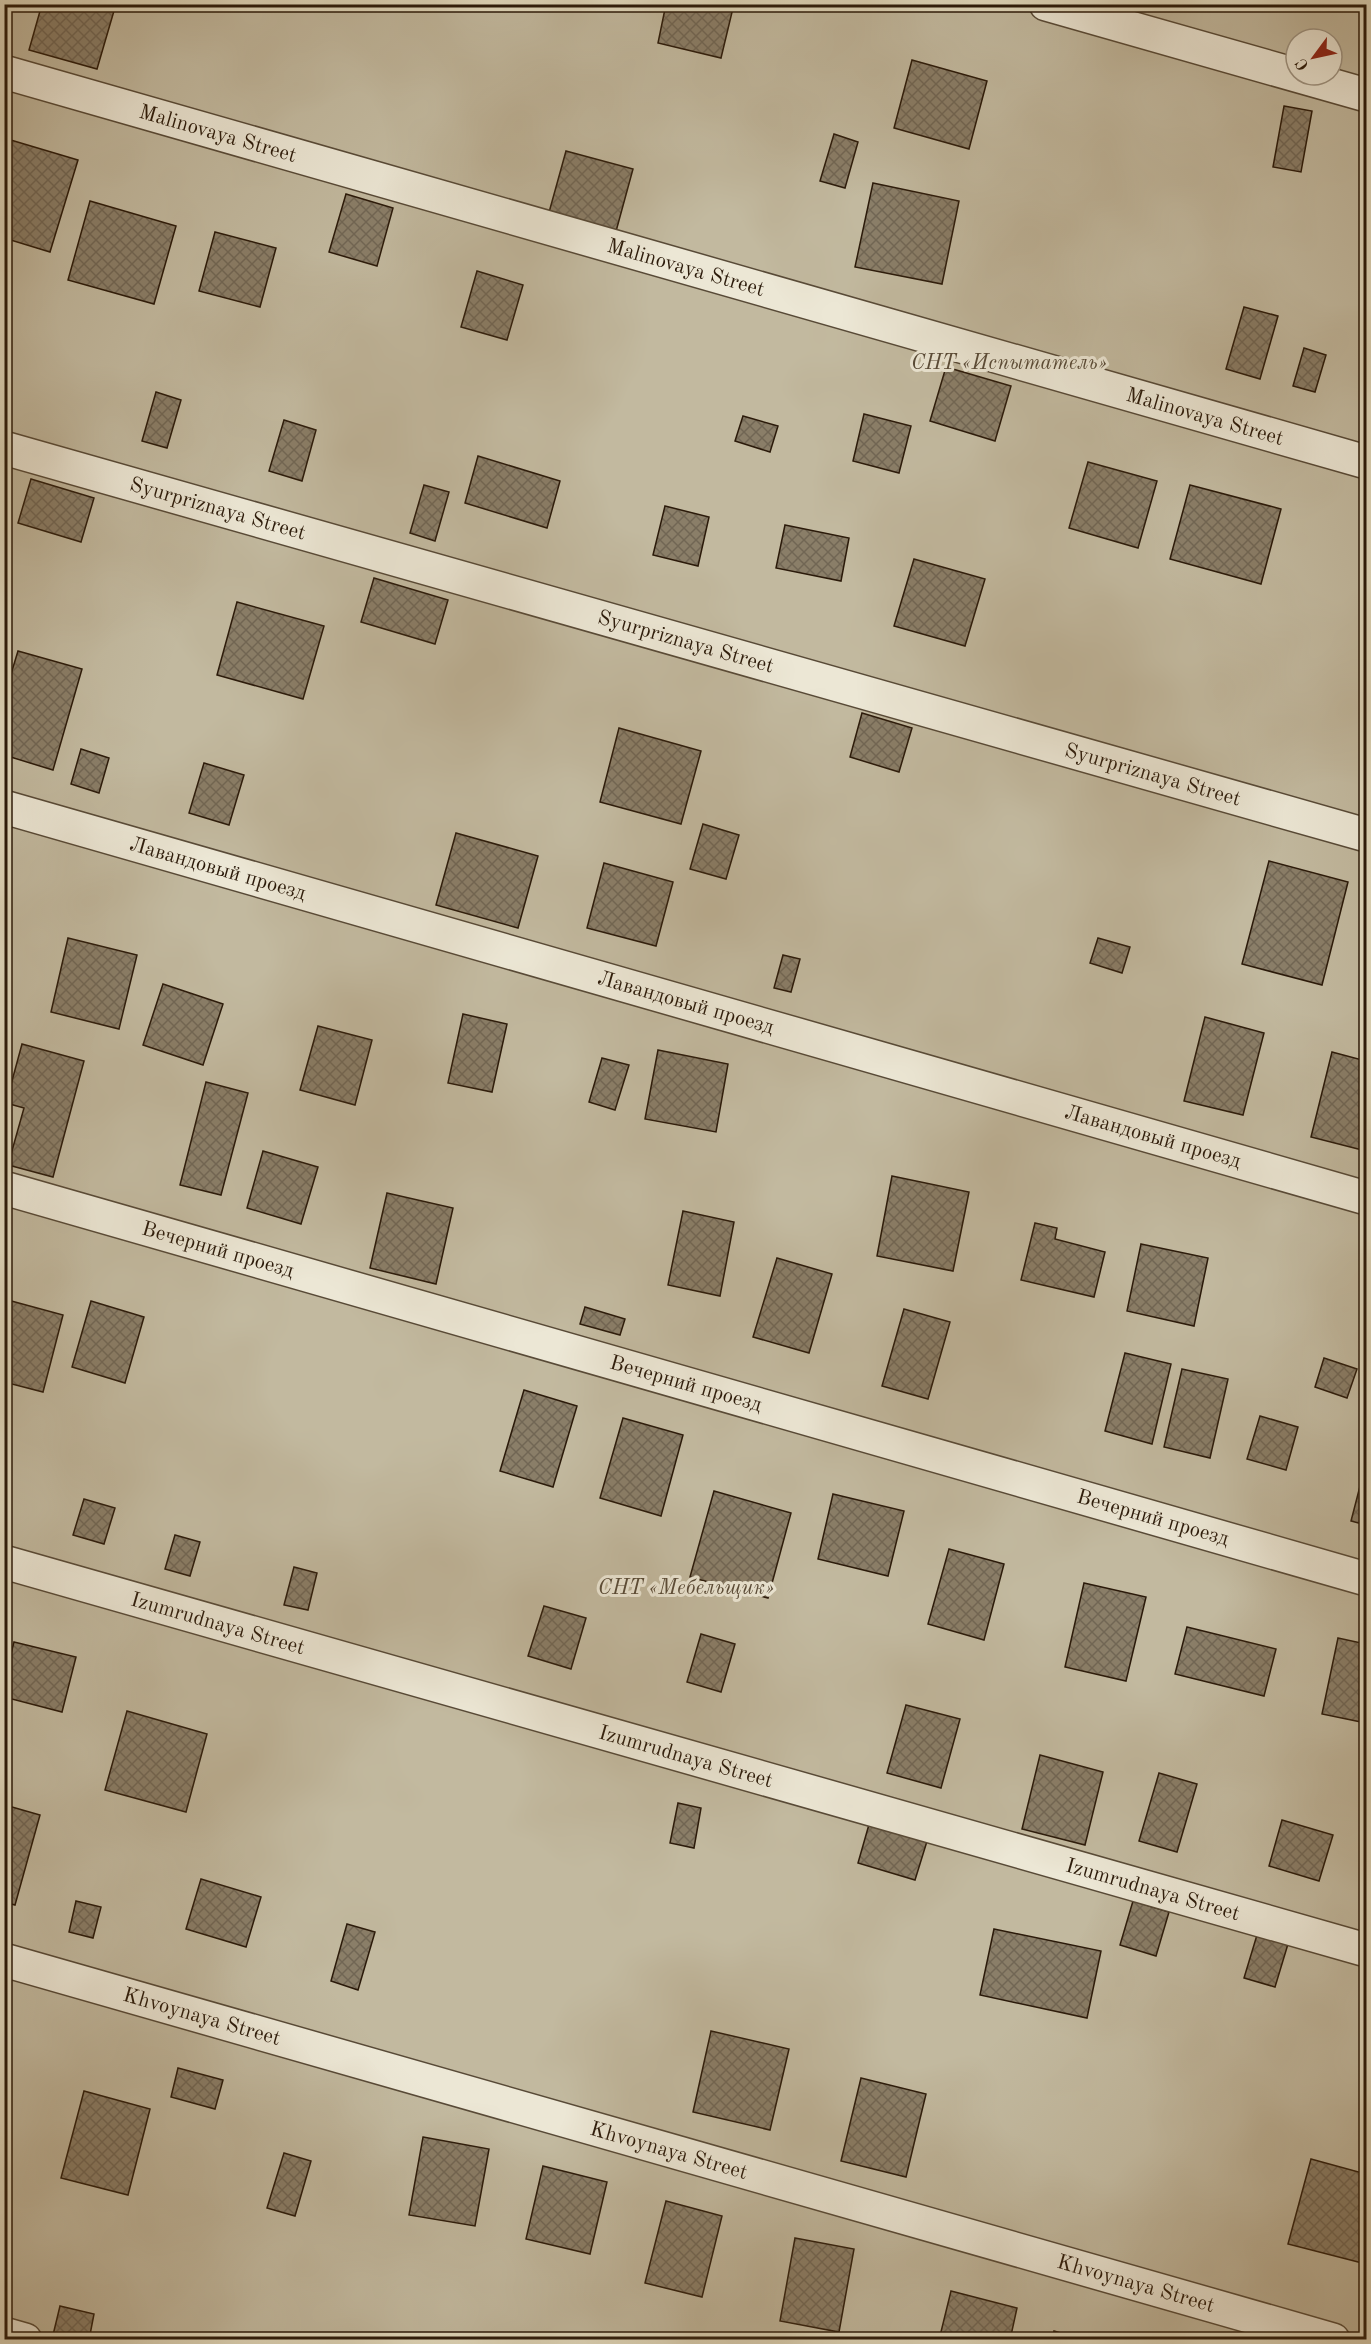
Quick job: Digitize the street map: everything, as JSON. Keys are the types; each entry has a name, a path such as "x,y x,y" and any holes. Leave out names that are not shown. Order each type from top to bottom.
{"street":[{"path":"1046,4 1366,95"},
{"name":"Malinovaya Street","path":"4,72 1366,462"},
{"name":"Syurpriznaya Street","path":"4,448 1366,835"},
{"name":"Лавандовый проезд","path":"4,807 1366,1198"},
{"name":"Вечерний проезд","path":"4,1188 1366,1579"},
{"name":"Izumrudnaya Street","path":"4,1562 1366,1950"},
{"name":"Khvoynaya Street","path":"4,1960 1334,2340"},
{"path":"4,2334 25,2340"}],"green space":[{"name":"СНТ «Мебельщик»","path":"5,5 1366,5 1366,2339 5,2340"}],"building":[{"path":"42,4 116,4 97,69 29,50"},
{"path":"666,4 720,4 733,8 721,58 658,43"},
{"path":"912,60 987,81 969,149 894,128"},
{"path":"1284,106 1312,111 1301,172 1273,167"},
{"path":"834,134 858,142 845,188 820,181"},
{"path":"4,138 78,160 50,252 4,238"},
{"path":"566,151 633,169 615,235 548,216"},
{"path":"873,183 959,201 942,284 855,267"},
{"path":"346,194 393,208 377,266 329,252"},
{"path":"90,201 176,226 154,304 68,280"},
{"path":"215,232 276,248 260,307 199,291"},
{"path":"477,271 523,285 507,340 461,327"},
{"path":"1244,307 1278,316 1260,379 1226,369"},
{"path":"1304,348 1326,355 1315,392 1293,386"},
{"path":"946,367 1011,386 995,441 930,421"},
{"path":"156,392 181,400 167,448 142,441"},
{"path":"864,414 911,426 899,473 853,461"},
{"path":"743,416 778,426 770,452 735,441"},
{"path":"284,420 316,430 302,481 269,471"},
{"path":"478,456 560,481 547,528 465,503"},
{"path":"1088,462 1157,481 1138,548 1069,528"},
{"path":"31,479 94,498 81,542 18,523"},
{"path":"424,485 449,492 435,541 410,533"},
{"path":"1190,485 1281,509 1261,584 1170,559"},
{"path":"665,506 709,517 698,566 653,555"},
{"path":"785,525 849,538 841,581 776,568"},
{"path":"914,559 985,579 965,646 894,626"},
{"path":"374,578 448,600 435,644 361,622"},
{"path":"237,602 324,626 303,699 217,675"},
{"path":"18,651 82,669 53,770 4,755 4,697"},
{"path":"862,713 912,728 899,772 850,757"},
{"path":"619,728 701,751 681,824 600,802"},
{"path":"81,749 109,758 99,793 71,784"},
{"path":"204,763 244,775 229,825 189,813"},
{"path":"703,824 739,835 726,879 690,869"},
{"path":"456,833 538,856 518,928 436,905"},
{"path":"1269,861 1348,882 1322,985 1242,964"},
{"path":"604,863 673,882 656,946 587,928"},
{"path":"68,938 137,955 119,1029 51,1012"},
{"path":"1098,938 1130,947 1122,973 1090,963"},
{"path":"783,955 800,959 791,992 774,988"},
{"path":"163,984 223,1004 203,1065 143,1045"},
{"path":"463,1014 507,1024 492,1092 448,1083"},
{"path":"1205,1017 1264,1033 1243,1115 1184,1101"},
{"path":"318,1026 372,1040 355,1105 300,1090"},
{"path":"22,1044 84,1061 53,1177 8,1165 24,1108 6,1103"},
{"path":"658,1050 728,1064 716,1132 645,1119"},
{"path":"1332,1052 1366,1061 1366,1151 1311,1137"},
{"path":"602,1058 629,1065 615,1110 589,1102"},
{"path":"206,1082 248,1093 221,1195 180,1185"},
{"path":"263,1151 318,1167 301,1224 247,1208"},
{"path":"892,1176 969,1192 953,1271 877,1256"},
{"path":"387,1193 453,1208 436,1284 370,1268"},
{"path":"683,1211 734,1222 720,1296 668,1285"},
{"path":"1035,1223 1057,1228 1055,1239 1105,1252 1094,1297 1021,1280"},
{"path":"1141,1244 1208,1258 1194,1326 1127,1311"},
{"path":"777,1258 832,1274 809,1353 753,1337"},
{"path":"4,1299 63,1315 43,1392 4,1382"},
{"path":"91,1301 144,1317 125,1383 72,1367"},
{"path":"585,1307 625,1319 620,1335 580,1324"},
{"path":"904,1309 950,1322 928,1399 882,1386"},
{"path":"1125,1353 1171,1364 1152,1444 1105,1431"},
{"path":"1324,1358 1357,1369 1347,1398 1315,1387"},
{"path":"1182,1369 1228,1379 1210,1458 1164,1447"},
{"path":"524,1390 577,1406 553,1487 500,1471"},
{"path":"1260,1416 1298,1427 1286,1470 1247,1459"},
{"path":"623,1418 683,1435 661,1516 600,1498"},
{"path":"1366,1463 1366,1525 1351,1521"},
{"path":"714,1491 791,1513 768,1598 690,1577"},
{"path":"833,1494 904,1511 888,1576 818,1559"},
{"path":"84,1499 115,1508 104,1544 73,1535"},
{"path":"175,1535 200,1542 190,1576 165,1569"},
{"path":"949,1549 1004,1564 984,1640 928,1624"},
{"path":"294,1567 317,1573 308,1610 284,1605"},
{"path":"1084,1583 1146,1597 1126,1681 1065,1667"},
{"path":"544,1606 586,1618 571,1669 528,1656"},
{"path":"1187,1627 1276,1649 1264,1696 1175,1674"},
{"path":"701,1634 735,1644 721,1692 687,1682"},
{"path":"1338,1638 1366,1644 1366,1723 1322,1714"},
{"path":"14,1642 76,1657 62,1712 4,1697 4,1681"},
{"path":"906,1705 960,1719 941,1788 887,1773"},
{"path":"127,1711 207,1734 186,1812 105,1790"},
{"path":"1040,1755 1103,1772 1085,1845 1022,1829"},
{"path":"1159,1773 1197,1784 1177,1852 1139,1841"},
{"path":"678,1803 701,1808 694,1848 670,1843"},
{"path":"5,1805 40,1815 15,1905 4,1902"},
{"path":"1282,1820 1333,1835 1319,1881 1269,1866"},
{"path":"870,1821 928,1838 915,1880 858,1863"},
{"path":"201,1879 261,1897 246,1947 186,1929"},
{"path":"76,1901 101,1907 93,1938 69,1932"},
{"path":"1133,1901 1169,1912 1156,1956 1120,1945"},
{"path":"347,1924 375,1932 358,1990 331,1981"},
{"path":"994,1929 1101,1951 1087,2018 980,1995"},
{"path":"1257,1935 1288,1944 1275,1987 1244,1978"},
{"path":"711,2031 789,2049 770,2130 693,2112"},
{"path":"178,2068 223,2080 215,2109 171,2097"},
{"path":"861,2078 926,2094 906,2177 841,2161"},
{"path":"84,2091 150,2109 128,2195 61,2178"},
{"path":"423,2137 489,2149 475,2226 409,2215"},
{"path":"284,2153 311,2161 295,2216 267,2208"},
{"path":"1311,2159 1366,2174 1366,2264 1288,2244"},
{"path":"543,2166 607,2182 590,2254 526,2239"},
{"path":"666,2201 722,2216 702,2297 645,2283"},
{"path":"795,2238 854,2249 839,2332 780,2321"},
{"path":"951,2291 1017,2308 1010,2340 939,2340"},
{"path":"60,2306 94,2314 89,2340 74,2340 53,2335"},
{"path":"1054,2331 1085,2340 1052,2340"}],"park label":[{"name":"СНТ «Испытатель»","path":"1009,362"}]}
